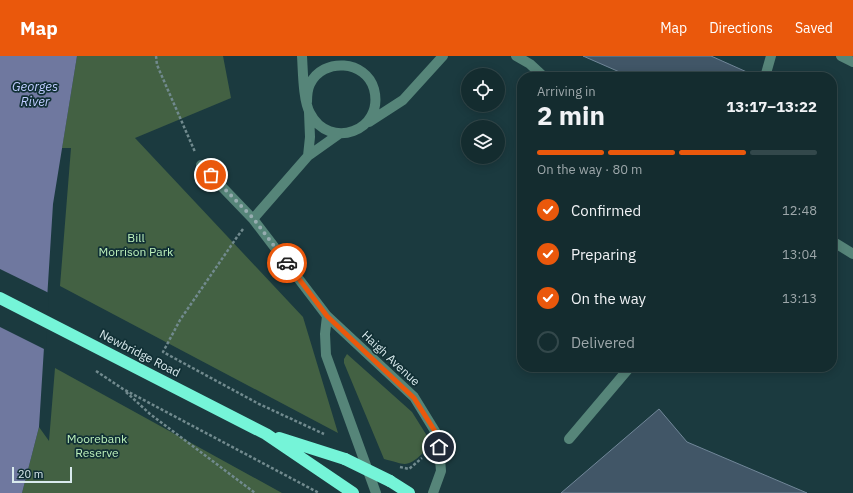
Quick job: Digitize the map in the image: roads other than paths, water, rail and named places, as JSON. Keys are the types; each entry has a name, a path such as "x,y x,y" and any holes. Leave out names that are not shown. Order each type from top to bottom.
{"highway":[{"name":"Newbridge Road","path":"0,298 266,434 353,493"},
{"name":"Newbridge Road","path":"266,434 345,459 390,481 409,493"}],"street":[{"path":"302,56 308,107 314,120 320,127 329,132 339,134 354,131 403,100 443,56"},
{"path":"516,56 530,64 539,72"},
{"path":"767,72 772,56"},
{"path":"841,56 853,62"},
{"path":"308,156 310,137 307,92 310,83 320,73 332,66 352,66 361,71 373,86 376,96 374,110 366,123"},
{"path":"253,218 308,156 339,134"},
{"name":"Haigh Avenue","path":"201,165 253,218 327,316 414,398 438,436 441,471 434,493"},
{"path":"837,244 853,254"},
{"path":"327,316 325,334 326,355 376,493"},
{"path":"569,439 626,372"}],"water":[{"name":"Georges River","path":"0,56 77,56 53,204 39,427 22,493 0,493"}],"park label":[{"name":"Bill Morrison Park","path":"136,244"},
{"name":"Moorebank Reserve","path":"97,445"}]}
